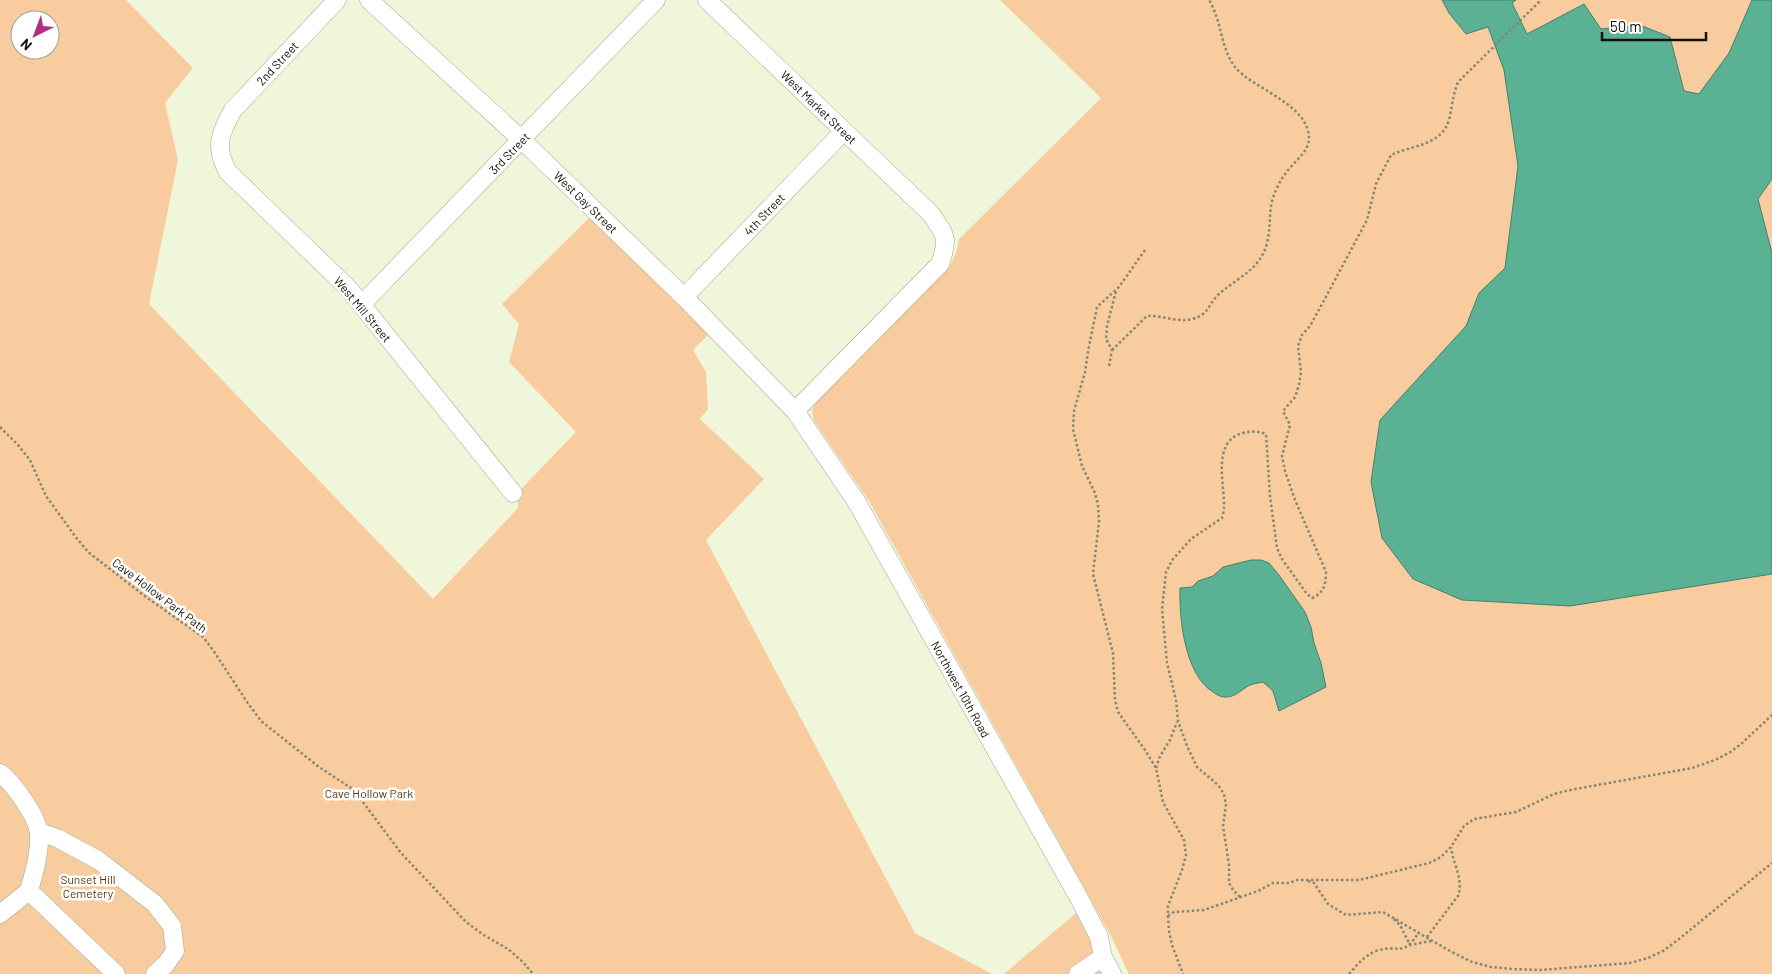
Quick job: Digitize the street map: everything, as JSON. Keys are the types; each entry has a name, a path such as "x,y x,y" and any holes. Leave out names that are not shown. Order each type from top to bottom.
{"street":[{"name":"2nd Street","path":"222,129 233,110 337,0"},
{"name":"West Gay Street","path":"369,0 522,140 684,297 795,411"},
{"name":"3rd Street","path":"362,304 656,0"},
{"name":"West Market Street","path":"707,0 930,214 942,230 946,244 940,264 795,411"},
{"name":"West Mill Street","path":"222,129 221,160 228,172 348,288 513,493"},
{"name":"4th Street","path":"684,297 844,131"},
{"name":"Northwest 10th Road","path":"795,411 861,510 1079,898 1099,937 1103,957 1112,974"},
{"path":"0,773 21,795 39,832 38,856 28,891 0,914"},
{"path":"39,832 57,838 98,860 155,904 172,926 175,951 166,964 155,974"},
{"path":"28,891 116,974"},
{"path":"1078,974 1103,957"}],"path":[{"path":"1109,366 1112,350 1147,316 1155,315 1184,321 1203,315 1217,296 1256,265 1268,243 1270,205 1275,191 1288,170 1304,153 1309,142 1309,133 1306,125 1299,116 1271,92 1235,67 1227,52 1218,21 1209,0"},
{"path":"1240,897 1229,883 1229,865 1224,826 1226,805 1224,794 1218,785 1197,767 1178,721 1176,700 1167,663 1162,609 1166,572 1172,559 1191,539 1222,518 1224,507 1221,476 1225,447 1230,440 1239,434 1251,431 1266,434 1270,496 1277,548 1282,559 1307,594 1312,598 1323,590 1326,582 1326,572 1294,500 1282,456 1290,425 1284,411 1295,397 1301,372 1298,346 1367,220 1376,184 1391,155 1432,141 1441,135 1449,118 1458,82 1541,0"},
{"path":"1145,250 1116,290 1098,307 1085,372 1074,411 1073,429 1082,466 1095,493 1098,505 1099,521 1093,574 1113,653 1115,700 1118,712 1156,768 1163,802 1184,840 1186,854 1168,906 1168,931 1184,974"},
{"path":"1112,350 1106,339 1107,326 1116,290"},
{"name":"Cave Hollow Park Path","path":"0,427 30,460 46,496 88,552 153,603 203,638 261,721 319,767 354,790 402,853 466,922 508,949 533,974"},
{"path":"1168,916 1174,912 1204,910 1258,891 1273,883 1307,880 1359,880 1429,863 1441,857 1451,847 1464,826 1474,819 1504,812 1516,812 1554,794 1570,790 1692,768 1716,760 1741,744 1772,715"},
{"path":"1156,768 1178,721"},
{"path":"1427,937 1458,896 1461,888 1451,847"},
{"path":"1307,880 1314,883 1328,904 1346,915 1383,912 1472,962 1512,969 1540,970 1630,963 1648,958 1663,951 1772,863"},
{"path":"1392,916 1400,925 1410,945"},
{"path":"1410,945 1419,932"},
{"path":"1349,974 1365,957 1377,950 1406,948 1410,945 1433,941"}],"green space":[{"path":"0,0 126,0 193,68 165,103 178,160 149,304 433,599 518,508 519,491 576,432 509,362 519,324 502,304 590,217 710,333 693,350 706,372 708,409 700,419 764,479 706,540 915,933 992,974 0,974"},
{"path":"1000,0 1772,0 1772,974 1129,974 1112,938 869,501 814,421 812,411 815,402 949,267 956,253 959,239 1101,98"},
{"path":"1076,913 1109,974 1004,974"}],"shaded area":[{"path":"1442,0 1516,0 1512,3 1527,34 1584,4 1601,29 1640,25 1670,37 1684,91 1699,94 1729,53 1752,0 1772,0 1772,179 1758,199 1772,253 1772,574 1570,606 1462,600 1413,579 1382,538 1371,482 1380,420 1466,326 1479,293 1505,268 1518,166 1504,70 1488,27 1466,34 1449,13"},
{"path":"1251,560 1261,560 1269,563 1305,612 1311,627 1326,687 1279,711 1273,691 1263,682 1248,686 1237,694 1228,697 1223,697 1213,692 1196,673 1190,660 1183,630 1180,588 1192,587 1198,581 1213,576 1223,567"}],"park label":[{"name":"Cave Hollow Park","path":"369,793"},
{"name":"Sunset Hill Cemetery","path":"88,886"}]}
